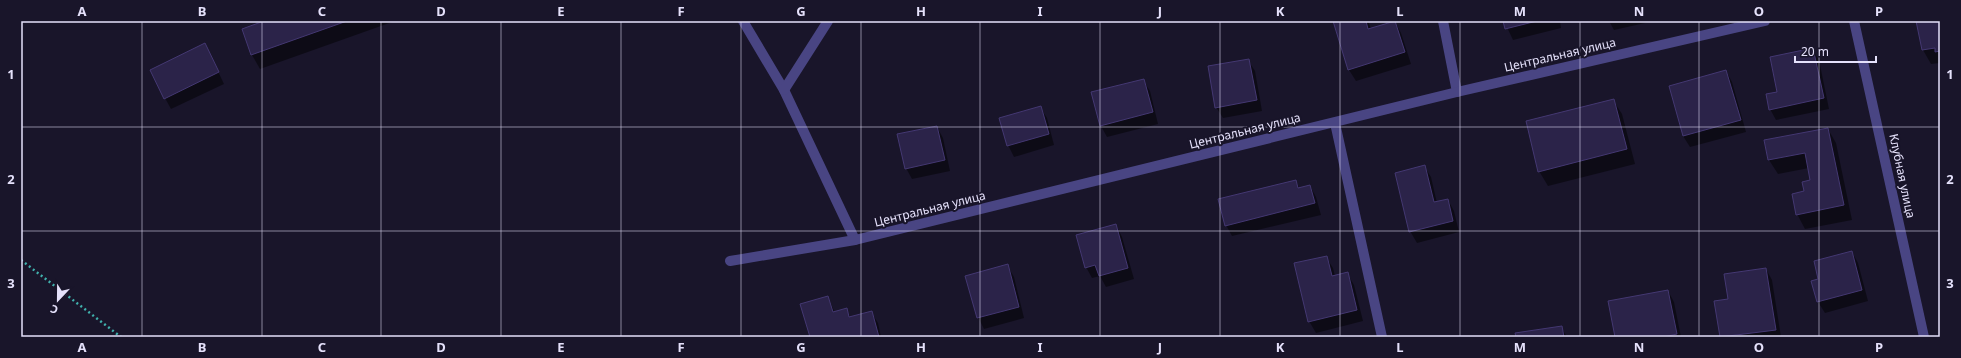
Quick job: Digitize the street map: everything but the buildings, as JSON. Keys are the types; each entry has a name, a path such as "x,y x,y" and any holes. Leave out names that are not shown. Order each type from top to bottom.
{"street":[{"path":"743,21 784,90 855,240"},
{"path":"784,90 828,21"},
{"path":"1443,21 1457,92"},
{"name":"Центральная улица","path":"730,261 855,240 1457,92 1765,21"},
{"name":"Клубная улица","path":"1854,21 1921,336"},
{"path":"1335,123 1382,337"}],"path":[{"path":"21,260 121,337"}]}
